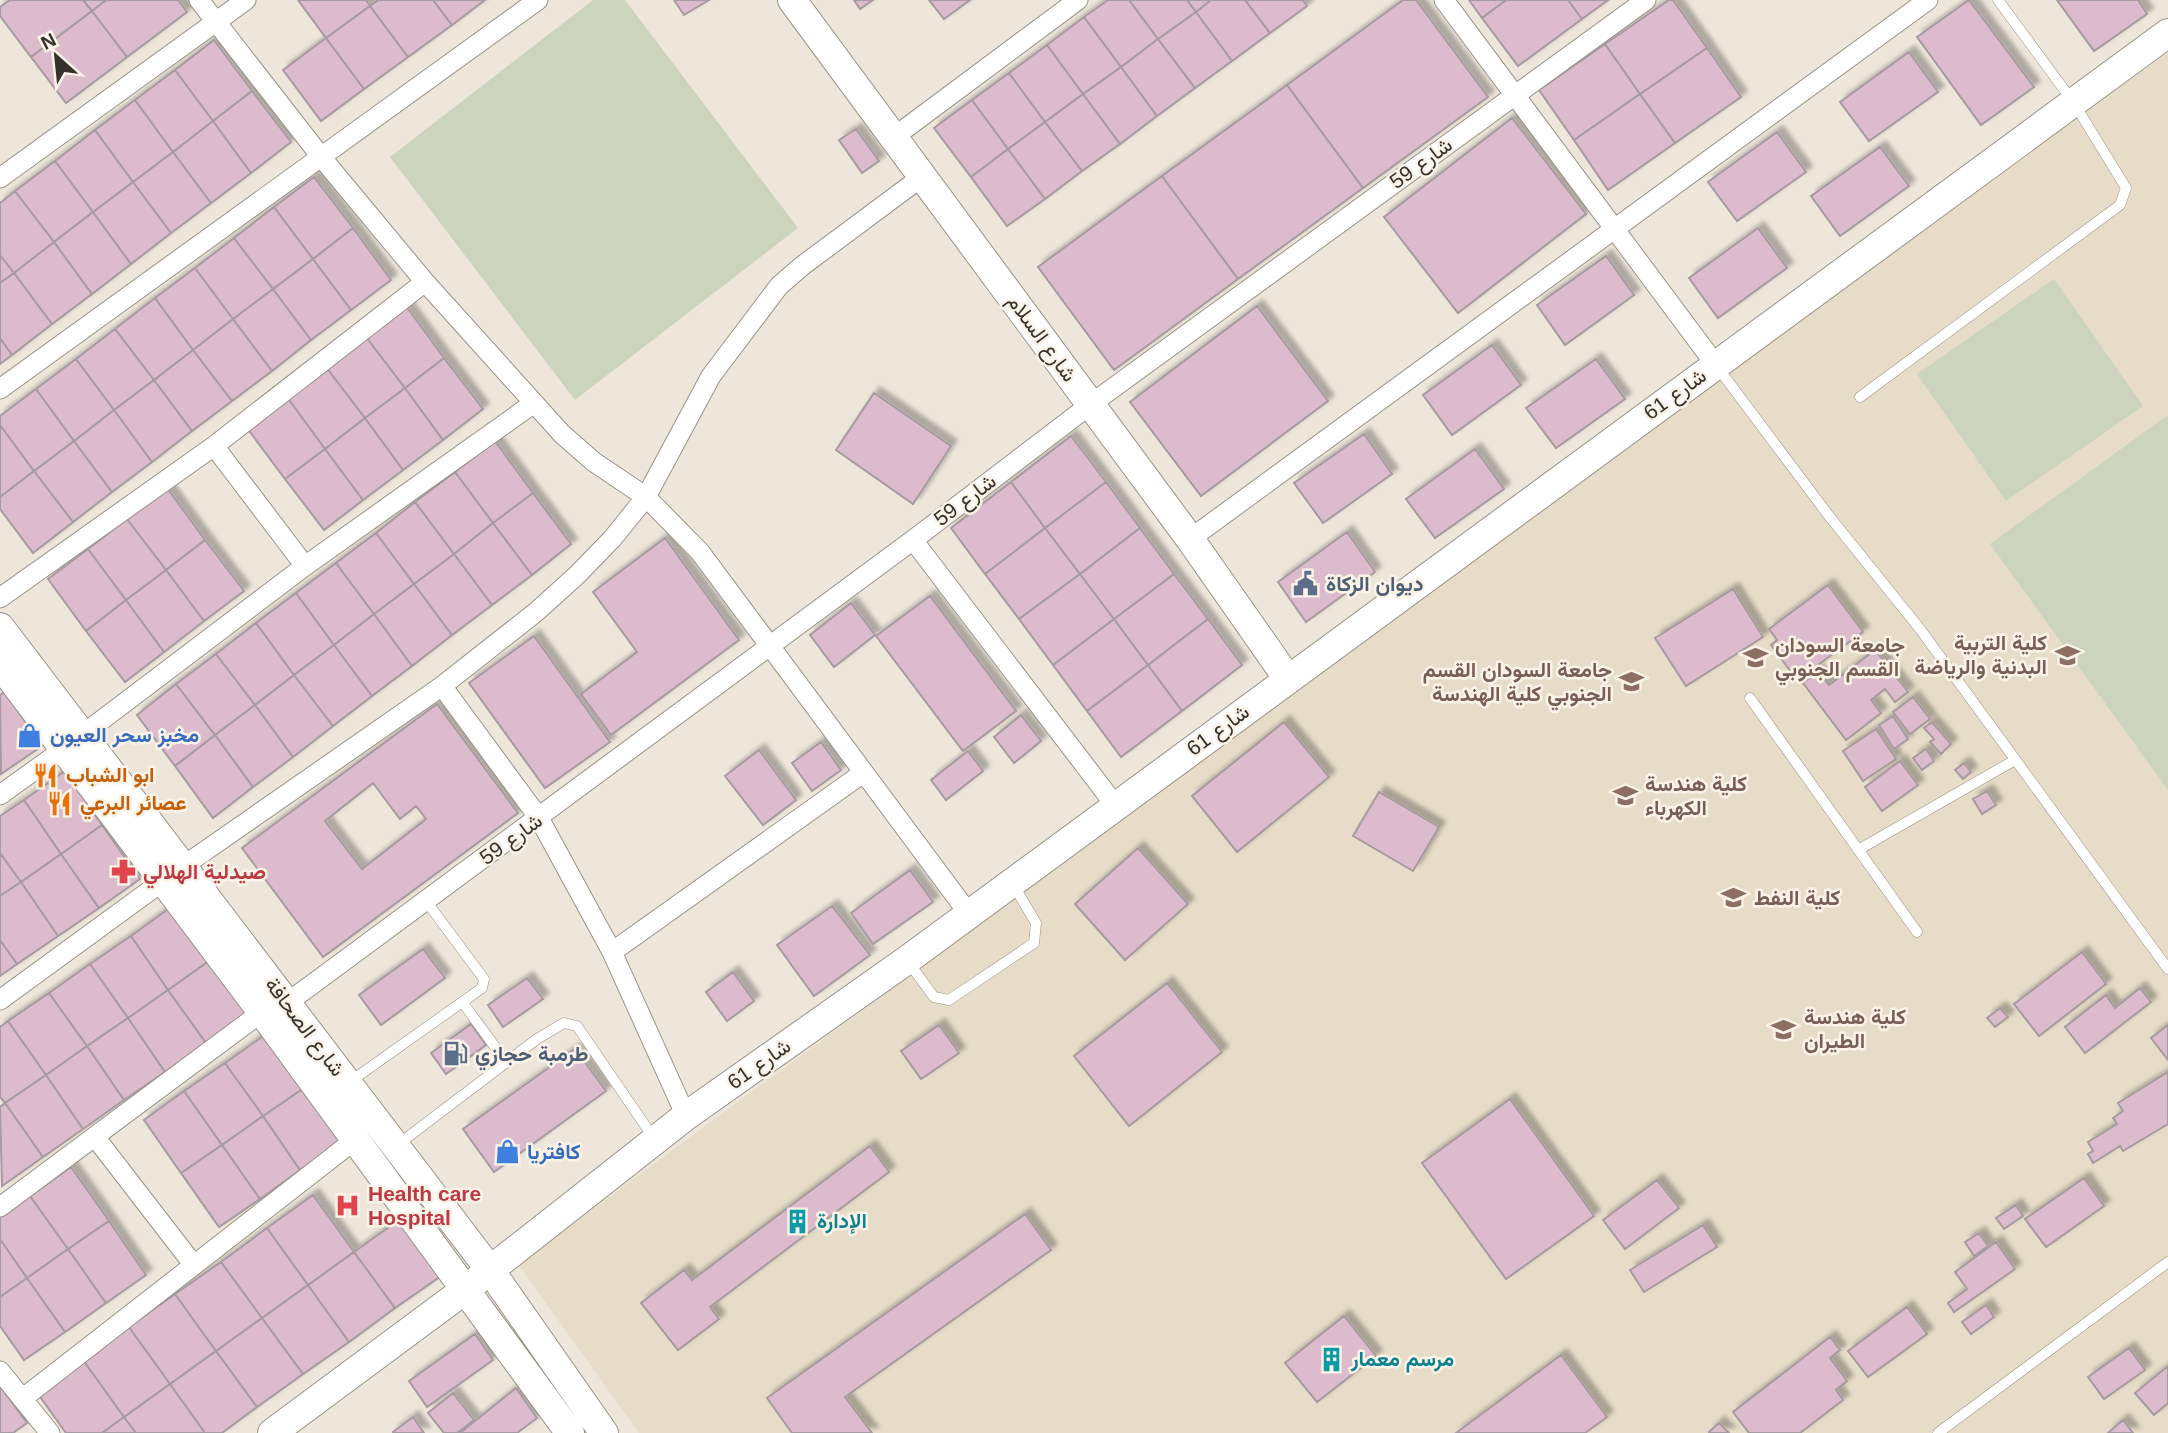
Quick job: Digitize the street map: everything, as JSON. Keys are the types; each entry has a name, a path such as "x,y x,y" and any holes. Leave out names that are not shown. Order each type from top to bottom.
{"street":[{"path":"199,0 322,158 425,282 562,434 594,462 646,497 699,552 771,645 969,914"},
{"path":"0,178 246,0"},
{"path":"0,389 538,0"},
{"name":"شارع السلام","path":"792,0 1190,539 1288,679"},
{"path":"894,137 1078,0"},
{"path":"1444,0 1715,364"},
{"name":"شارع 59","path":"0,1207 95,1136 426,901 913,540 1091,404 1646,0"},
{"path":"1190,539 1928,0"},
{"name":"شارع 61","path":"272,1433 466,1289 686,1116 907,960 2168,33"},
{"path":"0,1000 172,874 442,686 536,612 612,539 646,497 710,376 779,286 923,176"},
{"path":"0,598 214,446 425,282"},
{"path":"0,795 305,566 534,402"},
{"path":"214,446 305,566"},
{"path":"913,540 1115,805"},
{"name":"شارع الصحافة","path":"0,627 73,742 275,1008 356,1139 570,1433"},
{"name":"شارع الصحافة","path":"0,664 73,742"},
{"path":"442,686 539,818 612,952 686,1116"},
{"path":"612,952 863,773"},
{"name":"شارع الصحافة","path":"275,1008 348,1083 490,1269 604,1433"},
{"path":"95,1136 193,1264"},
{"path":"22,1399 356,1139"},
{"path":"0,1371 22,1399 40,1430"}],"lane":[{"path":"1860,397 2120,205 2126,188 2074,103 1998,0"},
{"path":"1715,364 1829,516 1920,629 2168,969"},
{"path":"1751,698 1917,932"},
{"path":"1858,850 2015,760"},
{"path":"907,960 934,997 949,1000 1034,943 1036,923 1012,882"},
{"path":"348,1083 482,988 484,979 426,901"},
{"path":"463,1003 506,1062"},
{"path":"396,1146 551,1029 564,1023 577,1026 655,1140"},
{"path":"1938,1433 2168,1262"}],"shaded area":[{"name":"جامعة السودان القسم الجنوبي كلية الهندسة","path":"2168,49 2168,1433 639,1433 518,1264"}],"green space":[{"path":"593,0 625,0 798,228 575,400 390,157"},
{"path":"2054,279 2143,406 2006,501 1917,374"},
{"path":"2168,415 2168,790 1990,544"}],"building":[{"path":"10,0 83,0 92,11 31,57 0,16 0,7"},
{"path":"83,0 106,0 92,11"},
{"path":"106,0 178,0 187,12 127,57 92,11"},
{"path":"298,0 366,0 370,6 326,38"},
{"path":"378,0 433,0 452,25 408,57 370,6"},
{"path":"433,0 485,0 452,25"},
{"path":"674,0 709,0 684,15"},
{"path":"854,0 873,0 860,9"},
{"path":"929,0 970,0 944,19"},
{"path":"1108,0 1129,0 1158,39 1121,67 1084,17"},
{"path":"1129,0 1187,0 1196,12 1158,39"},
{"path":"1187,0 1211,0 1196,12"},
{"path":"1211,0 1245,0 1270,33 1232,61 1196,12"},
{"path":"1245,0 1303,0 1307,6 1270,33"},
{"path":"1403,0 1416,0 1488,97 1363,188 1287,85"},
{"path":"1469,0 1506,0 1482,18"},
{"path":"1506,0 1568,0 1582,19 1518,66 1482,18"},
{"path":"1568,0 1608,0 1582,19"},
{"path":"1669,0 1673,0 1707,48 1640,94 1605,44"},
{"path":"1969,0 2034,87 1981,125 1917,37"},
{"path":"2057,0 2138,0 2147,14 2094,51"},
{"path":"370,6 408,57 364,89 326,38"},
{"path":"92,11 127,57 66,103 31,57"},
{"path":"1196,12 1232,61 1195,88 1158,39"},
{"path":"1084,17 1121,67 1083,94 1047,45"},
{"path":"326,38 364,89 321,121 283,70"},
{"path":"1158,39 1195,88 1157,116 1121,67"},
{"path":"214,40 252,91 213,121 175,70"},
{"path":"1605,44 1640,94 1574,140 1539,90"},
{"path":"1047,45 1083,94 1045,122 1009,73"},
{"path":"1707,48 1741,97 1675,143 1640,94"},
{"path":"1909,52 1938,92 1869,141 1840,102"},
{"path":"1121,67 1157,116 1120,144 1083,94"},
{"path":"175,70 213,121 173,152 135,100"},
{"path":"1009,73 1045,122 1008,149 972,100"},
{"path":"1287,85 1363,188 1238,279 1162,176"},
{"path":"252,91 291,142 251,173 213,121"},
{"path":"1083,94 1120,144 1082,171 1045,122"},
{"path":"1640,94 1675,143 1608,190 1574,140"},
{"path":"135,100 173,152 133,182 95,130"},
{"path":"972,100 1008,149 971,177 934,128"},
{"path":"1512,118 1586,214 1458,313 1384,217"},
{"path":"213,121 251,173 211,203 173,152"},
{"path":"1045,122 1082,171 1045,199 1008,149"},
{"path":"856,129 879,161 862,173 839,140"},
{"path":"95,130 133,182 93,212 55,161"},
{"path":"1777,132 1806,172 1737,221 1708,182"},
{"path":"1880,147 1909,186 1840,236 1811,196"},
{"path":"1008,149 1045,199 1007,226 971,177"},
{"path":"173,152 211,203 171,233 133,182"},
{"path":"55,161 93,212 54,242 15,191"},
{"path":"1162,176 1238,279 1114,370 1038,267"},
{"path":"314,177 353,228 313,259 274,207"},
{"path":"133,182 171,233 131,264 93,212"},
{"path":"15,191 54,242 14,273 0,255 0,203"},
{"path":"274,207 313,259 273,289 234,238"},
{"path":"93,212 131,264 92,294 54,242"},
{"path":"353,228 391,280 351,310 313,259"},
{"path":"1758,228 1787,268 1718,318 1689,278"},
{"path":"234,238 273,289 233,319 195,268"},
{"path":"54,242 92,294 52,324 14,273"},
{"path":"0,255 14,273 0,283"},
{"path":"1606,256 1634,295 1565,345 1537,305"},
{"path":"313,259 351,310 311,340 273,289"},
{"path":"195,268 233,319 193,350 155,298"},
{"path":"14,273 52,324 12,355 0,338 0,283"},
{"path":"273,289 311,340 272,371 233,319"},
{"path":"155,298 193,350 154,380 115,329"},
{"path":"406,306 444,358 405,388 366,337"},
{"path":"1257,306 1328,401 1201,496 1130,402"},
{"path":"233,319 272,371 232,401 193,350"},
{"path":"115,329 154,380 114,410 76,359"},
{"path":"366,337 405,388 365,418 326,367"},
{"path":"0,338 12,355 0,364"},
{"path":"1492,345 1521,385 1452,435 1423,395"},
{"path":"193,350 232,401 192,431 154,380"},
{"path":"444,358 483,409 443,440 405,388"},
{"path":"76,359 114,410 74,441 36,389"},
{"path":"1596,359 1625,399 1556,448 1526,408"},
{"path":"326,367 365,418 325,449 287,397"},
{"path":"154,380 192,431 152,462 114,410"},
{"path":"405,388 443,440 403,470 365,418"},
{"path":"36,389 74,441 34,471 0,425 0,416"},
{"path":"874,393 951,446 913,504 836,450"},
{"path":"287,397 325,449 285,479 247,428"},
{"path":"114,410 152,462 112,492 74,441"},
{"path":"365,418 403,470 363,500 325,449"},
{"path":"0,425 34,471 0,497"},
{"path":"1364,434 1392,474 1323,523 1294,483"},
{"path":"1071,436 1106,482 1045,528 1011,482"},
{"path":"74,441 112,492 73,522 34,471"},
{"path":"495,441 533,493 493,523 455,472"},
{"path":"325,449 363,500 324,530 285,479"},
{"path":"1475,449 1504,489 1435,538 1406,499"},
{"path":"34,471 73,522 33,553 0,509 0,497"},
{"path":"455,472 493,523 454,554 415,502"},
{"path":"1011,482 1045,528 985,574 951,528"},
{"path":"1106,482 1140,528 1080,574 1045,528"},
{"path":"167,488 205,540 166,570 127,519"},
{"path":"533,493 571,544 532,575 493,523"},
{"path":"415,502 454,554 414,584 376,533"},
{"path":"127,519 166,570 126,600 88,549"},
{"path":"493,523 532,575 492,605 454,554"},
{"path":"1045,528 1080,574 1019,619 985,574"},
{"path":"1140,528 1174,574 1114,619 1080,574"},
{"path":"1347,532 1375,572 1306,622 1278,582"},
{"path":"376,533 414,584 374,614 336,563"},
{"path":"665,538 739,640 611,735 581,694 637,652 593,592"},
{"path":"205,540 244,591 204,621 166,570"},
{"path":"88,549 126,600 86,631 48,579"},
{"path":"454,554 492,605 452,635 414,584"},
{"path":"336,563 374,614 334,645 296,593"},
{"path":"166,570 204,621 164,652 126,600"},
{"path":"1080,574 1114,619 1053,665 1019,619"},
{"path":"1174,574 1208,619 1148,665 1114,619"},
{"path":"414,584 452,635 412,666 374,614"},
{"path":"1828,585 1863,632 1797,680 1771,645 1777,640 1769,629"},
{"path":"1733,589 1763,637 1686,686 1655,638"},
{"path":"296,593 334,645 294,675 256,623"},
{"path":"930,596 1016,711 963,751 876,636"},
{"path":"126,600 164,652 125,682 86,631"},
{"path":"851,603 875,635 834,667 810,635"},
{"path":"374,614 412,666 372,696 334,645"},
{"path":"1114,619 1148,665 1087,711 1053,665"},
{"path":"1208,619 1242,665 1182,711 1148,665"},
{"path":"256,623 294,675 255,705 216,654"},
{"path":"534,636 610,742 545,788 469,683"},
{"path":"334,645 372,696 333,726 294,675"},
{"path":"1875,650 1908,692 1895,702 1885,689 1871,700 1881,713 1846,740 1803,683 1818,671 1829,685"},
{"path":"216,654 255,705 215,735 176,684"},
{"path":"1148,665 1182,711 1121,757 1087,711"},
{"path":"294,675 333,726 293,757 255,705"},
{"path":"176,684 215,735 175,766 137,715"},
{"path":"5,692 42,746 1,774 0,695"},
{"path":"1913,697 1930,719 1910,734 1893,712"},
{"path":"437,704 518,813 323,957 242,848","holes":["373,783 400,819 416,806 426,819 362,869 325,821"]},
{"path":"255,705 293,757 253,787 215,735"},
{"path":"1021,715 1041,741 1014,763 994,737"},
{"path":"1893,716 1908,739 1894,749 1879,725"},
{"path":"1284,722 1329,777 1237,852 1192,796"},
{"path":"1932,722 1951,744 1941,754 1930,742 1934,739 1924,728"},
{"path":"1876,729 1896,759 1863,781 1843,751"},
{"path":"215,735 253,787 213,818 175,766"},
{"path":"821,742 841,770 812,791 792,763"},
{"path":"1926,749 1934,761 1922,770 1913,758"},
{"path":"759,750 796,800 763,825 725,776"},
{"path":"968,751 983,771 946,800 931,780"},
{"path":"1900,761 1918,785 1882,811 1865,787"},
{"path":"1964,763 1971,772 1963,779 1955,770"},
{"path":"65,771 102,825 61,854 24,800"},
{"path":"1987,791 1996,805 1982,814 1973,799"},
{"path":"1379,792 1439,827 1413,871 1353,836"},
{"path":"24,800 61,854 21,882 0,853 0,816"},
{"path":"102,825 140,879 99,908 61,854"},
{"path":"1138,848 1188,904 1125,960 1075,904"},
{"path":"0,853 21,882 0,896"},
{"path":"61,854 99,908 58,936 21,882"},
{"path":"910,870 933,902 873,944 851,913"},
{"path":"21,882 58,936 17,964 0,940 0,896"},
{"path":"832,906 870,955 814,996 777,945"},
{"path":"171,907 209,961 168,990 131,936"},
{"path":"131,936 168,990 128,1018 90,964"},
{"path":"0,940 17,964 0,976"},
{"path":"423,949 445,978 381,1025 359,995"},
{"path":"2082,952 2106,984 2039,1036 2014,1004"},
{"path":"209,961 247,1015 206,1043 168,990"},
{"path":"90,964 128,1018 87,1046 49,993"},
{"path":"733,972 754,1001 727,1021 706,992"},
{"path":"527,978 543,999 503,1027 488,1005"},
{"path":"1167,983 1222,1052 1129,1126 1074,1056"},
{"path":"2140,988 2151,1002 2085,1053 2065,1027 2106,995 2115,1008"},
{"path":"168,990 206,1043 165,1072 128,1018"},
{"path":"49,993 87,1046 46,1075 8,1021"},
{"path":"2000,1008 2008,1017 1995,1027 1987,1018"},
{"path":"128,1018 165,1072 124,1100 87,1046"},
{"path":"8,1021 46,1075 5,1103 0,1097 0,1027"},
{"path":"471,1024 486,1045 446,1074 431,1053"},
{"path":"939,1025 959,1053 921,1079 901,1051"},
{"path":"2168,1025 2168,1060 2151,1038"},
{"path":"266,1034 304,1088 263,1116 225,1063"},
{"path":"87,1046 124,1100 83,1129 46,1075"},
{"path":"575,1049 606,1091 494,1172 463,1129"},
{"path":"225,1063 263,1116 222,1145 184,1091"},
{"path":"2168,1072 2168,1124 2123,1151 2120,1146 2093,1163 2088,1154 2093,1151 2088,1142 2117,1124 2113,1118 2123,1111 2118,1103"},
{"path":"46,1075 83,1129 43,1157 5,1103"},
{"path":"304,1088 341,1142 300,1170 263,1116"},
{"path":"184,1091 222,1145 181,1173 144,1120"},
{"path":"1510,1099 1594,1216 1506,1279 1422,1163"},
{"path":"5,1103 43,1157 2,1186 0,1107"},
{"path":"263,1116 300,1170 260,1199 222,1145"},
{"path":"222,1145 260,1199 219,1227 181,1173"},
{"name":"الإدارة","path":"870,1146 889,1172 710,1307 719,1319 678,1350 641,1303 684,1270 692,1280"},
{"path":"71,1167 109,1221 68,1249 30,1196"},
{"path":"2084,1178 2104,1206 2046,1247 2025,1219"},
{"path":"1657,1180 1679,1208 1625,1249 1603,1220"},
{"path":"313,1195 354,1252 308,1285 267,1228"},
{"path":"30,1196 68,1249 27,1278 0,1239 0,1216"},
{"path":"2016,1205 2023,1216 2004,1229 1996,1218"},
{"path":"1025,1214 1051,1250 845,1397 872,1433 792,1433 767,1398"},
{"path":"400,1219 441,1276 395,1308 354,1252"},
{"path":"109,1221 146,1275 106,1303 68,1249"},
{"path":"1703,1225 1717,1247 1644,1292 1630,1270"},
{"path":"267,1228 308,1285 262,1318 221,1262"},
{"path":"1979,1233 1988,1246 1974,1256 1965,1242"},
{"path":"0,1239 27,1278 0,1297"},
{"path":"1996,1242 2015,1269 1954,1312 1948,1303 1967,1289 1955,1272"},
{"path":"68,1249 106,1303 65,1332 27,1278"},
{"path":"354,1252 395,1308 349,1342 308,1285"},
{"path":"221,1262 262,1318 216,1351 175,1294"},
{"path":"27,1278 65,1332 24,1360 0,1326 0,1297"},
{"path":"308,1285 349,1342 303,1374 262,1318"},
{"path":"175,1294 216,1351 170,1384 129,1327"},
{"path":"1986,1305 1994,1317 1971,1334 1962,1322"},
{"path":"1907,1307 1927,1334 1868,1377 1848,1351"},
{"name":"مرسم معمار","path":"1344,1316 1376,1356 1317,1402 1285,1363"},
{"path":"262,1318 303,1374 257,1407 216,1351"},
{"path":"129,1327 170,1384 124,1417 83,1360"},
{"path":"475,1334 493,1360 427,1407 409,1381"},
{"path":"1830,1337 1840,1350 1830,1358 1847,1381 1836,1390 1843,1400 1800,1433 1749,1433 1733,1412"},
{"path":"2129,1348 2145,1370 2104,1399 2088,1377"},
{"path":"216,1351 257,1407 222,1433 205,1433 170,1384"},
{"path":"1561,1355 1607,1417 1585,1433 1456,1433"},
{"path":"83,1360 124,1417 102,1433 66,1433 38,1394"},
{"path":"2168,1366 2168,1403 2154,1415 2135,1393"},
{"path":"170,1384 205,1433 136,1433 124,1417"},
{"path":"0,1386 27,1423 13,1433 0,1433"},
{"path":"516,1388 537,1418 517,1433 460,1433"},
{"path":"453,1393 474,1420 457,1433 444,1433 428,1413"},
{"path":"124,1417 136,1433 102,1433"},
{"path":"413,1417 424,1433 393,1433 393,1432"},
{"path":"2123,1420 2133,1433 2108,1433"},
{"path":"1719,1423 1729,1433 1709,1432"}],"place":[{"name":"ديوان الزكاة","path":"1306,584"},
{"name":"كلية التربية البدنية والرياضة","path":"2067,655"},
{"name":"جامعة السودان القسم الجنوبي","path":"1755,657"},
{"name":"جامعة السودان القسم الجنوبي كلية الهندسة","path":"1632,682"},
{"name":"مخبز سحر العيون","path":"30,735"},
{"name":"ابو الشباب","path":"46,775"},
{"name":"كلية هندسة الكهرباء","path":"1625,796"},
{"name":"عصائر البرعي","path":"60,803"},
{"name":"صيدلية الهلالي","path":"123,872"},
{"name":"كلية النفط","path":"1734,898"},
{"name":"كلية هندسة الطيران","path":"1784,1029"},
{"name":"طرمبة حجازي","path":"455,1054"},
{"name":"كافتريا","path":"507,1152"},
{"name":"Health care Hospital","path":"348,1206"},
{"name":"الإدارة","path":"797,1221"},
{"name":"مرسم معمار","path":"1331,1359"}]}
